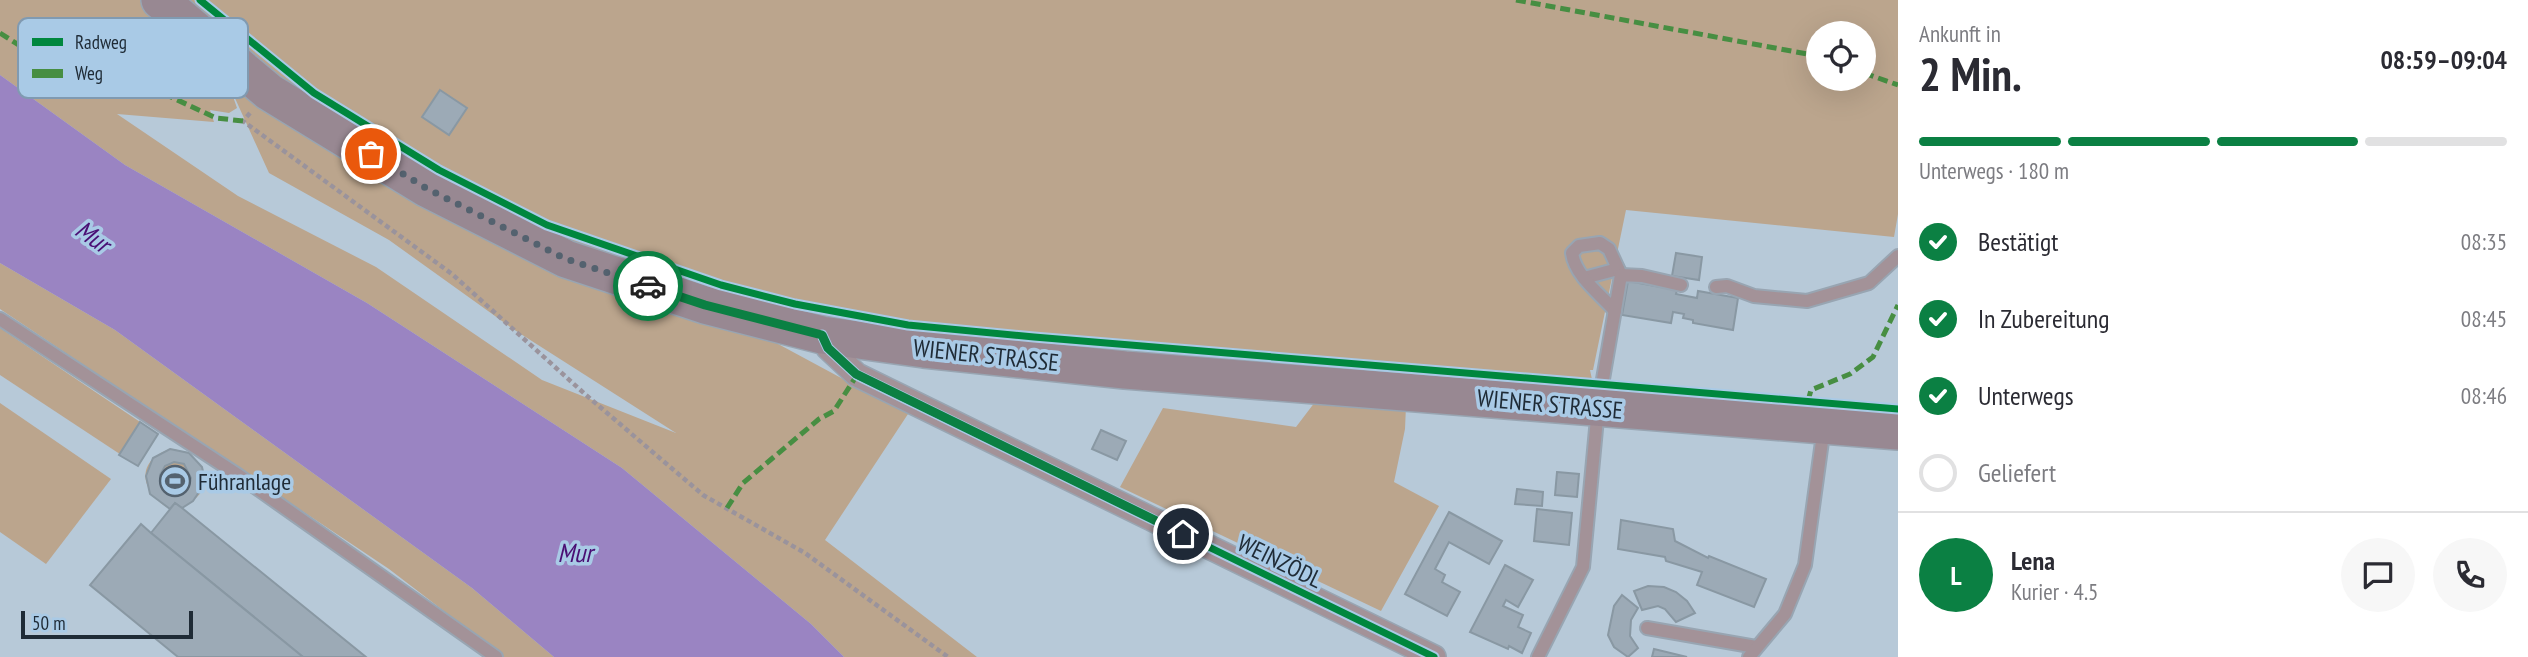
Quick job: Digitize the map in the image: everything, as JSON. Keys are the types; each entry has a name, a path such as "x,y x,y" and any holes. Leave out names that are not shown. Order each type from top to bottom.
{"main road":[{"name":"WIENER STRASSE","path":"160,0 181,18"},
{"name":"WIENER STRASSE","path":"248,74 269,92 426,188 566,259 705,305 822,335 924,349 1125,370 1898,431"}],"street":[{"name":"WEINZÖDL","path":"822,335 828,348 856,374 1434,657"}],"lane":[{"path":"1538,657 1583,568 1598,408 1615,311 1620,272 1609,249 1600,243 1579,246 1572,253 1573,262 1615,311"},
{"path":"1716,287 1727,286 1754,296 1807,301 1869,283 1898,256"},
{"path":"1584,278 1620,272 1681,285"},
{"path":"0,319 238,475 496,657"},
{"path":"1647,628 1753,652 1785,614 1805,565 1824,426"}],"path":[{"path":"269,92 243,121 452,274 586,396 703,495 805,553 948,657"}],"shaded area":[{"path":"0,0 143,0 163,18 18,18 18,88 0,75"},
{"path":"150,0 1898,0 1898,214 1894,237 1626,210 1593,370 1590,370 1598,408 924,349 566,259 248,61 248,18 179,18"},
{"path":"248,84 767,338 908,414 825,540 977,657 844,657 811,624 622,468 367,303 125,165 32,98 234,98 237,108 229,113 210,110 214,122 117,114 238,196 376,267 542,380 676,433 513,329 389,240 269,173 235,98 248,98"},
{"path":"0,263 115,330 472,588 554,657 504,657 389,569 0,309"},
{"path":"0,328 158,434 138,466 0,375"},
{"path":"1315,402 1406,406 1405,429 1394,482 1439,506 1381,611 1120,487 1163,408 1296,427"},
{"path":"0,403 111,479 46,564 0,532"},
{"name":"Führanlage","path":"170,449 189,455 196,461 204,477 204,486 200,494 190,502 170,509 153,495 148,486 146,469 158,455"}],"water":[{"name":"Mur","path":"0,75 18,88 18,98 32,98 125,165 367,303 622,468 811,624 844,657 554,657 472,588 115,330 0,263"}],"building":[{"path":"440,90 467,108 449,135 422,117"},
{"path":"1676,253 1702,257 1699,280 1672,276"},
{"path":"1628,281 1677,290 1676,294 1697,298 1698,291 1738,298 1733,330 1693,323 1693,320 1683,318 1684,314 1673,312 1671,323 1622,315"},
{"path":"140,422 158,434 138,466 119,455"},
{"path":"1101,430 1126,441 1117,460 1092,449"},
{"name":"Führanlage","path":"170,449 189,453 202,467 204,476 203,486 193,501 182,508 175,503 170,509 150,494 146,476 153,458","holes":["174,462 184,464 191,478 188,487 174,493 161,485 160,475 165,466"]},
{"path":"1557,472 1579,474 1577,497 1555,495"},
{"path":"1517,489 1543,492 1542,506 1515,504"},
{"path":"175,503 366,657 303,657 151,533"},
{"path":"1537,509 1572,513 1569,545 1534,541"},
{"path":"1449,512 1502,541 1489,564 1449,542 1435,569 1445,575 1442,582 1460,592 1447,616 1405,594"},
{"path":"1621,520 1673,529 1675,541 1708,558 1709,556 1766,579 1754,607 1697,585 1702,572 1666,561 1665,557 1618,549"},
{"path":"141,524 303,657 178,657 90,585"},
{"path":"1505,565 1533,580 1518,607 1506,600 1503,606 1523,615 1518,627 1531,633 1522,653 1470,632"},
{"path":"1648,586 1664,587 1676,592 1687,601 1695,613 1676,622 1665,609 1658,606 1642,610 1634,591"},
{"path":"1622,595 1638,608 1631,620 1630,636 1638,648 1628,657 1614,647 1608,635 1614,606"},
{"path":"1654,649 1687,657 1652,657"}],"marked path":[{"path":"1516,0 1806,54"},
{"path":"0,33 18,45"},
{"path":"1876,77 1898,85"},
{"path":"173,98 216,118 243,121"},
{"path":"1808,401 1811,390 1850,374 1873,357 1898,305"},
{"path":"727,508 743,483 819,419 834,411 857,375"}],"cycle path":[{"path":"200,0 222,18"},
{"path":"248,39 314,93 439,170 547,225 721,285 795,304 908,325 1034,337 1898,409"},
{"path":"822,335 828,348 857,375 1434,657"}],"way so far":[{"path":"371,154 426,188 566,259 648,286"}],"place":[{"name":"Führanlage","path":"175,481"}],"route":[{"path":"648,286 705,305 822,335 828,348 856,374 1183,534"}]}
